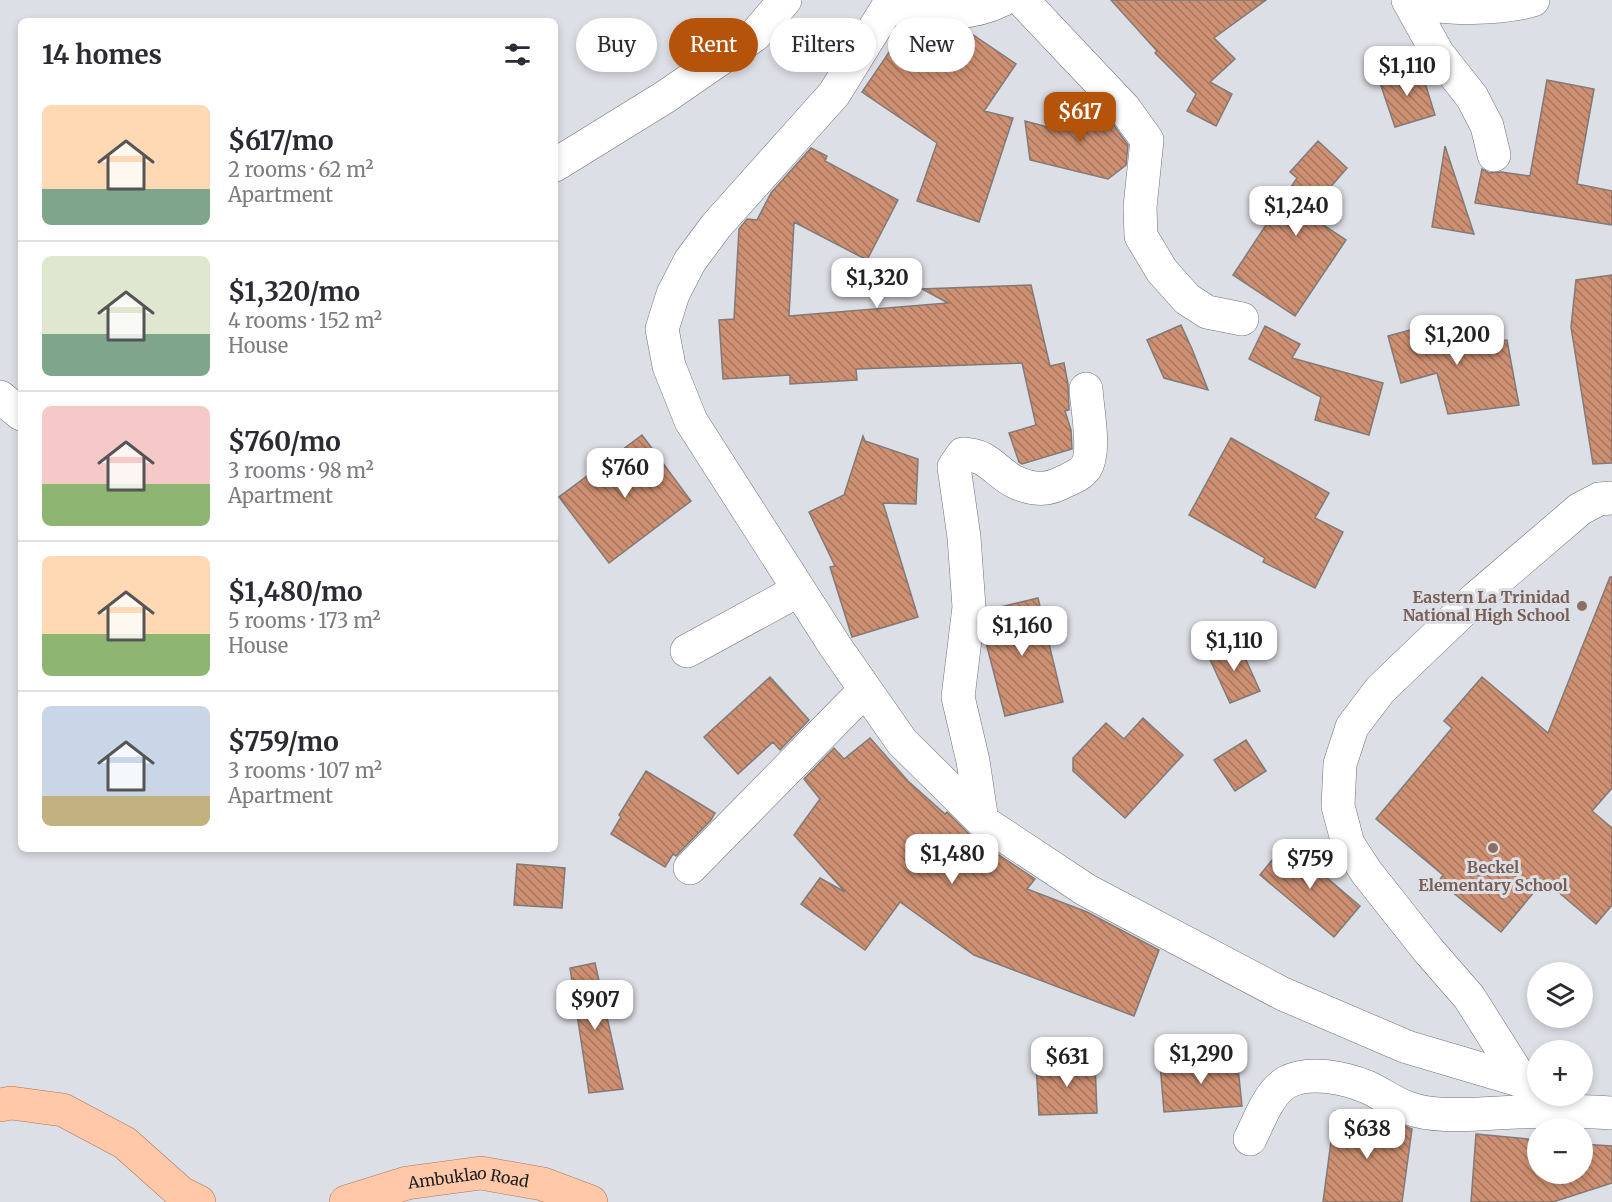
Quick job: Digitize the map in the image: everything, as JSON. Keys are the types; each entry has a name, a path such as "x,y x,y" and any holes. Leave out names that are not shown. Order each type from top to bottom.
{"main road":[{"path":"0,1105 11,1103 63,1110 125,1143 182,1192 199,1202"},
{"name":"Ambuklao Road","path":"346,1202 407,1183 481,1173 543,1184 591,1202"}],"street":[{"path":"558,163 665,97 754,35 785,0"},
{"path":"1002,0 991,6 956,13 890,4 834,94 716,226 690,261 673,294 662,329 669,366 691,421 799,590 902,742 982,821 1086,891 1283,994 1407,1047 1527,1081"},
{"path":"1022,0 1124,108 1147,140 1140,207 1142,236 1162,271 1187,299 1207,312 1242,319"},
{"path":"1410,0 1463,8 1519,4 1533,0"},
{"path":"1410,0 1438,54 1472,97 1487,126 1494,155"},
{"path":"982,821 973,760 958,697 969,607 964,537 954,467 963,454 976,455 994,466 1004,476 1034,489 1050,488 1079,475 1088,466 1091,454 1086,389"},
{"path":"0,397 18,412"},
{"path":"1527,1078 1469,997 1428,950 1367,873 1348,844 1338,806 1340,764 1352,727 1380,690 1407,662 1476,598 1580,509 1599,499 1612,498"},
{"path":"687,651 799,590"},
{"path":"690,868 865,690"},
{"path":"1250,1138 1272,1096 1287,1082 1311,1076 1343,1080 1367,1087 1408,1109 1455,1116 1510,1112 1612,1113"},
{"path":"1593,1094 1612,1097"}],"building":[{"path":"1111,0 1266,0 1214,38 1235,59 1210,82 1232,94 1216,126 1187,111 1196,94 1155,53 1157,51"},
{"path":"975,36 1016,64 984,111 1013,118 979,222 917,201 937,143 862,92 888,54 888,72 975,72"},
{"path":"1420,67 1435,115 1395,127 1379,80"},
{"path":"1547,80 1594,89 1577,184 1612,191 1612,225 1475,203 1482,169 1489,173 1501,172 1530,176"},
{"path":"1088,98 1110,120 1128,145 1126,165 1108,179 1030,160 1025,121 1055,129"},
{"path":"1318,141 1347,168 1307,214 1346,240 1295,316 1233,275 1297,178 1290,172"},
{"path":"1445,146 1474,234 1432,227"},
{"path":"811,148 827,156 825,161 898,200 867,260 794,222 789,316 948,303 922,289 1031,285 1050,366 1064,363 1069,410 1065,411 1071,430 1072,449 1022,464 1019,462 1009,433 1036,425 1022,363 856,369 857,380 790,384 790,375 723,379 719,320 734,319 739,229 747,219 757,220 771,193"},
{"path":"1612,275 1612,463 1593,464 1571,327 1576,280"},
{"path":"1459,317 1473,345 1507,340 1519,405 1448,414 1437,373 1401,383 1388,336"},
{"path":"1181,325 1208,390 1164,378 1147,340"},
{"path":"1265,326 1300,344 1292,358 1383,383 1369,435 1315,420 1321,397 1249,359"},
{"path":"642,435 691,501 609,563 559,497"},
{"path":"863,436 865,441 918,459 916,504 883,503 918,617 852,637 830,567 835,566 809,512 844,495"},
{"path":"1231,438 1329,493 1315,518 1343,532 1315,588 1263,562 1265,558 1189,515"},
{"path":"1610,577 1612,577 1612,788 1592,811 1612,828 1612,905 1596,924 1544,880 1501,932 1439,881 1443,875 1376,819 1452,728 1444,721 1482,677 1548,733"},
{"path":"1038,598 1063,702 1005,716 984,635 987,610"},
{"path":"1237,640 1260,691 1230,703 1207,653"},
{"path":"770,677 809,720 780,750 773,742 738,774 704,737"},
{"path":"1143,718 1183,755 1125,818 1073,771 1073,758 1106,723 1124,739"},
{"path":"870,738 908,781 945,814 947,812 972,837 1035,879 1027,889 1087,912 1159,950 1134,1016 974,955 900,902 865,950 801,904 820,878 845,892 794,835 820,799 804,779 834,748 844,759"},
{"path":"1246,740 1266,771 1235,791 1214,760"},
{"path":"646,771 715,813 676,856 673,854 665,867 611,834 621,817 619,815"},
{"path":"1286,843 1360,906 1334,937 1260,875"},
{"path":"517,864 565,868 562,908 514,905"},
{"path":"595,963 623,1089 589,1093 570,968"},
{"path":"1237,1058 1242,1106 1164,1112 1160,1064"},
{"path":"1095,1062 1097,1113 1039,1115 1036,1063"},
{"path":"1335,1111 1383,1117 1412,1129 1402,1202 1323,1202"},
{"path":"1476,1134 1527,1139 1527,1184 1593,1184 1593,1145 1612,1146 1612,1183 1553,1202 1471,1202"}],"place":[{"name":"Eastern La Trinidad National High School","path":"1582,606"},
{"name":"Beckel Elementary School","path":"1493,848"}]}
